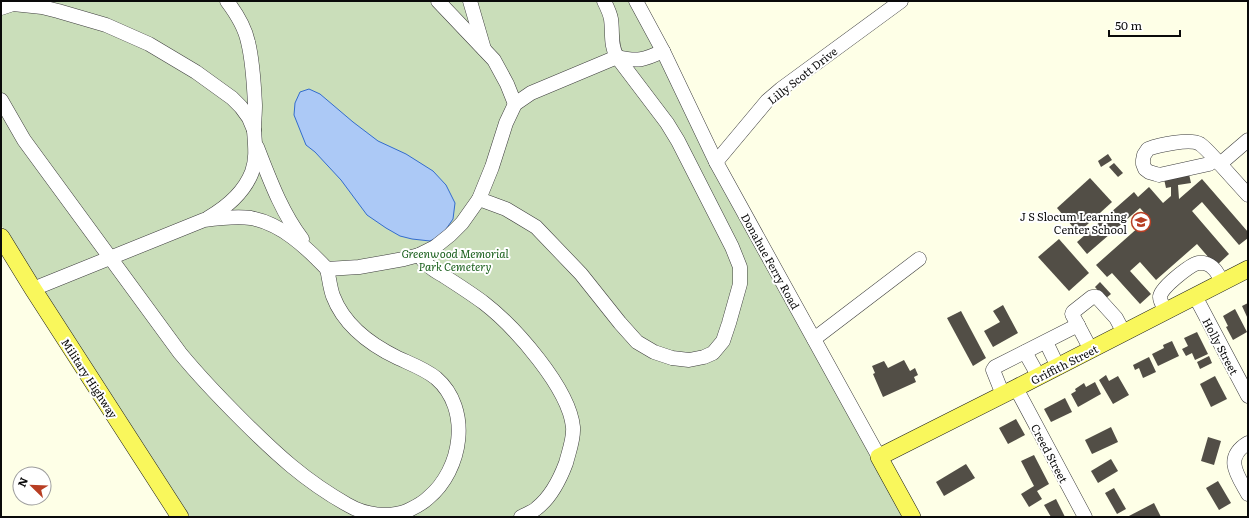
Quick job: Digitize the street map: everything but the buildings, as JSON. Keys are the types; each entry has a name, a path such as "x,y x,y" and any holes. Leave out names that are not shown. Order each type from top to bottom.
{"main road":[{"name":"Military Highway","path":"1,237 180,517"},
{"name":"Griffith Street","path":"879,457 1039,377 1248,269"},
{"name":"Donahue Ferry Road","path":"879,457 912,517"}],"street":[{"path":"33,289 204,220 233,200 243,188 251,174 255,162 254,86 248,40 243,27 227,1"},
{"path":"438,1 494,60 515,104"},
{"path":"470,1 485,51"},
{"path":"479,199 506,209 536,227 581,274 637,342 654,352 672,358 689,360 704,357 713,353 723,341 740,284 740,267 732,247 678,141 613,51 611,43 611,18 604,1"},
{"name":"Donahue Ferry Road","path":"636,1 663,51 716,162 879,457"},
{"name":"Lilly Scott Drive","path":"716,162 767,101 781,89 901,1"},
{"path":"1,100 24,140 180,353 196,372 277,455 323,491 354,509 366,513 394,516 416,507 428,498 446,478 456,449 458,418 453,402 446,389 436,378 425,371 379,348 354,327 340,311 332,295 327,269 312,253 291,224 277,198 249,118 241,107 232,98 196,72 149,44 106,25 42,7 6,4"},
{"path":"327,269 359,267 419,255 435,247 450,235 469,214 479,199 490,173 506,123 515,104 531,93 617,57 631,60 646,59 663,51"},
{"path":"1248,140 1217,162 1248,195"},
{"path":"204,220 251,218 279,229 312,253"},
{"path":"419,255 430,267 485,304 506,323 540,360 556,386 570,415 572,439 564,467 546,500 536,509 521,517"},
{"path":"814,339 919,259"},
{"path":"1166,311 1159,296 1161,292 1192,265 1198,262 1212,266 1216,270 1222,282"},
{"name":"Holly Street","path":"1195,296 1248,396"},
{"path":"1091,350 1072,314 1092,297 1097,297 1116,318 1124,333"},
{"path":"1039,377 1025,352 1078,325"},
{"path":"1046,342 1058,367"},
{"name":"Creed Street","path":"1025,352 995,366 993,370 1009,392 1085,517"},
{"path":"1248,443 1241,447 1237,453 1234,469 1248,494"}],"green space":[{"name":"Greenwood Memorial Park Cemetery","path":"1,1 632,1 908,517 190,517 1,225"}],"water":[{"path":"309,89 320,94 378,141 406,154 433,171 446,185 455,203 453,219 442,235 430,241 400,236 367,215 341,180 315,152 306,145 294,115 295,103 300,92"}],"place":[{"name":"J S Slocum Learning Center School","path":"1141,222"}]}
